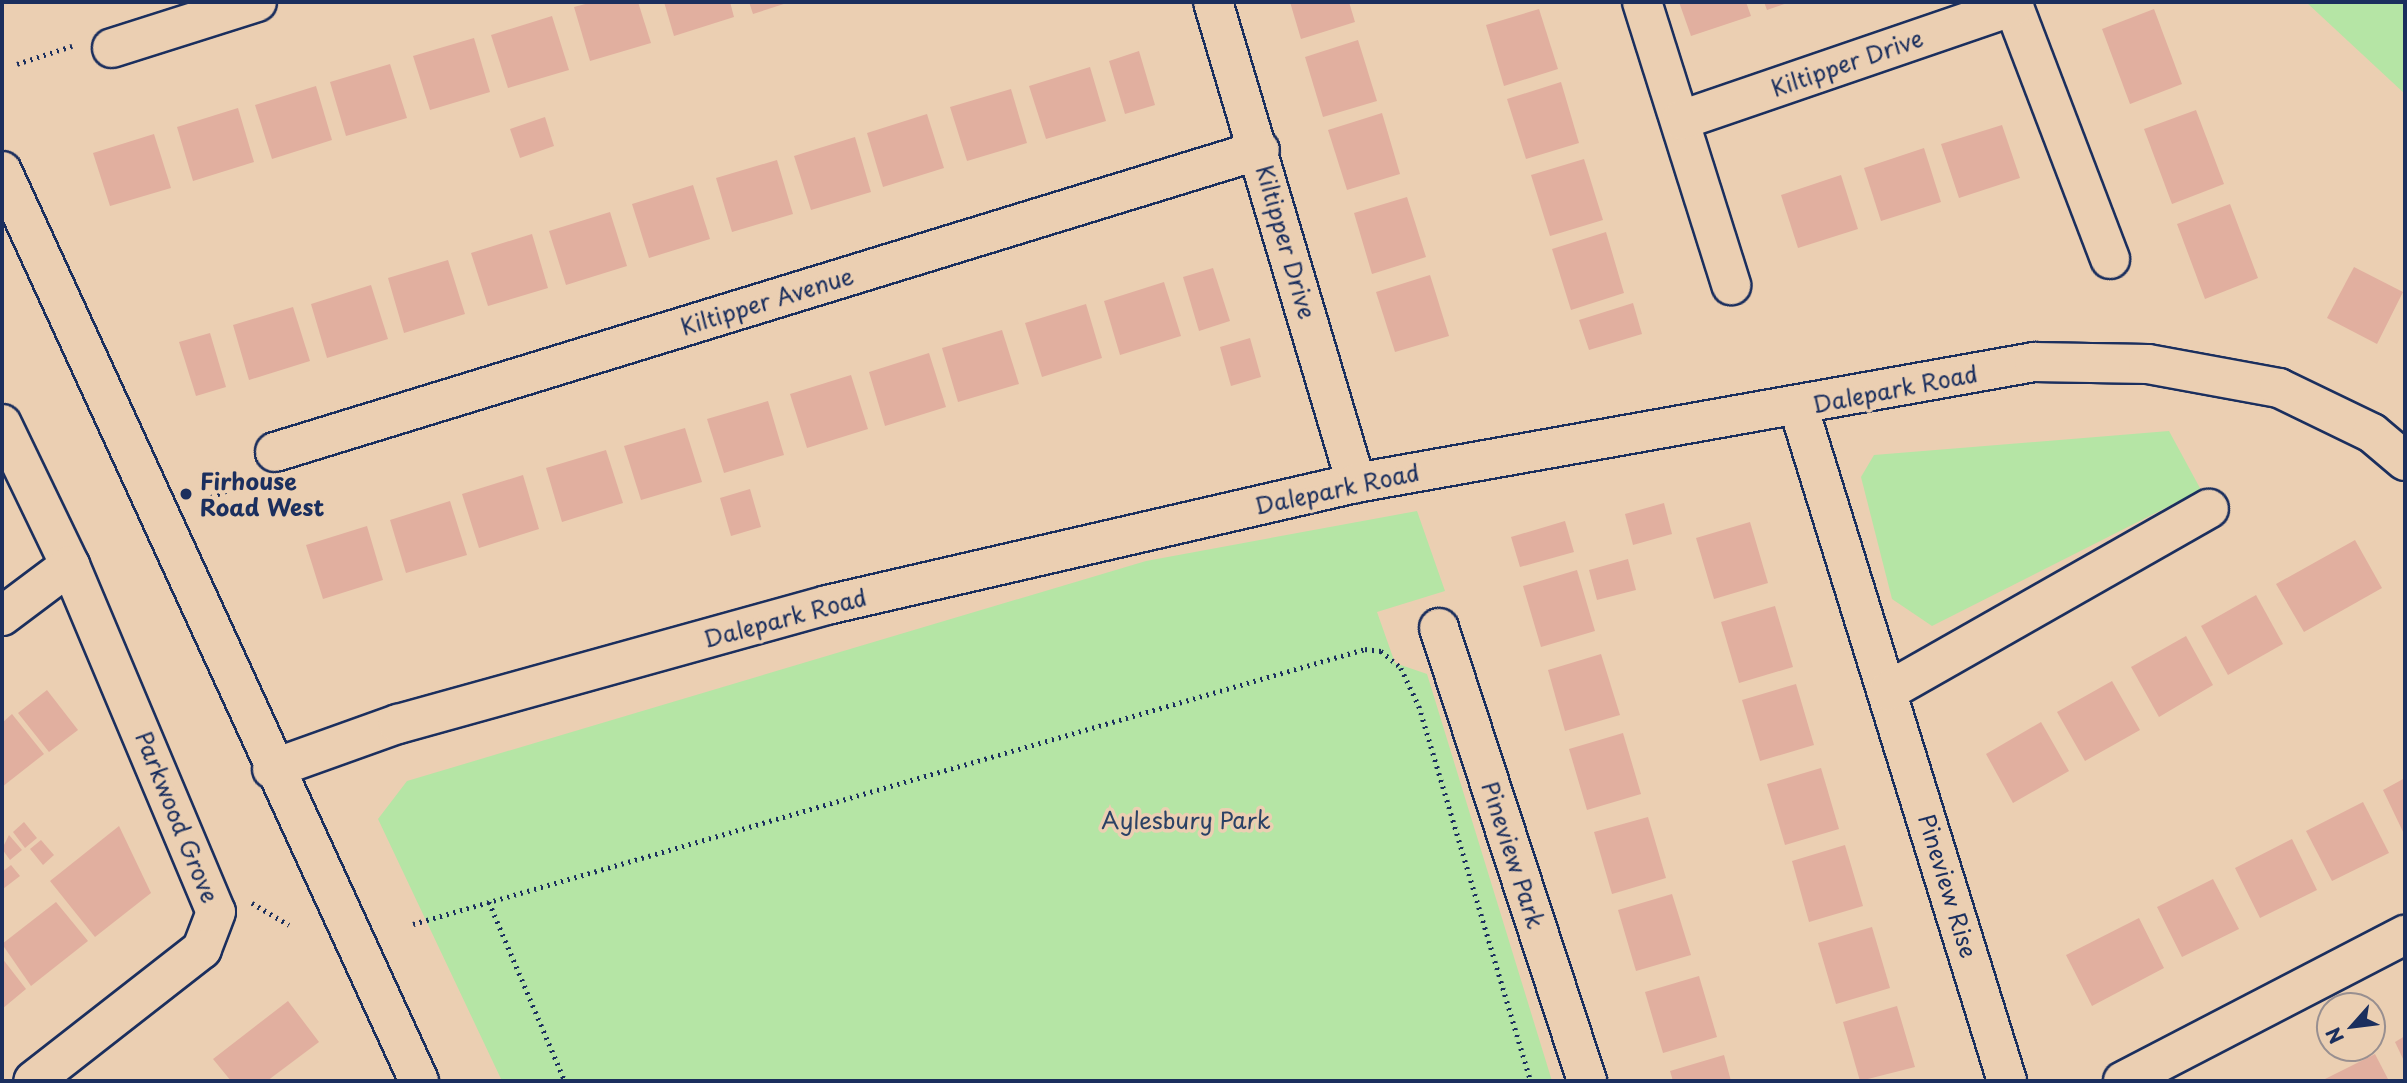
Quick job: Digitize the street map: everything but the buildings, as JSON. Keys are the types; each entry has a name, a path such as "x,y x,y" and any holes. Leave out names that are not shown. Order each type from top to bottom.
{"street":[{"path":"94,46 257,2"},
{"name":"Kiltipper Drive","path":"1213,2 1356,483"},
{"path":"1642,2 1731,285"},
{"name":"Kiltipper Drive","path":"1681,120 2013,4 2110,259"},
{"name":"Kiltipper Avenue","path":"265,465 1259,150"},
{"path":"2,171 272,769 419,1081"},
{"name":"Dalepark Road","path":"272,769 398,724 827,605 1356,483 1799,409 2034,362 2148,364 2279,388 2372,433 2405,461"},
{"name":"Pineview Rise","path":"1799,409 2007,1081"},
{"name":"Parkwood Grove","path":"2,424 70,565 216,912 202,949 33,1081"},
{"path":"1888,691 2209,509"},
{"path":"2,616 70,565"},
{"name":"Pineview Park","path":"1438,628 1587,1081"},
{"path":"2123,1081 2405,935"}],"path":[{"path":"17,64 94,46"},
{"path":"211,496 265,465"},
{"path":"413,924 1365,649 1381,651 1401,668 1419,706 1531,1081"},
{"path":"489,902 565,1081"}],"green space":[{"path":"2306,2 2405,2 2405,94"},
{"path":"2169,431 2201,490 1932,626 1892,599 1861,477 1874,455"},
{"name":"Aylesbury Park","path":"1417,511 1445,591 1377,612 1395,663 1427,674 1552,1081 502,1081 378,819 407,781 1146,561"}],"place":[{"name":"Firhouse Road West","path":"186,494"}]}
